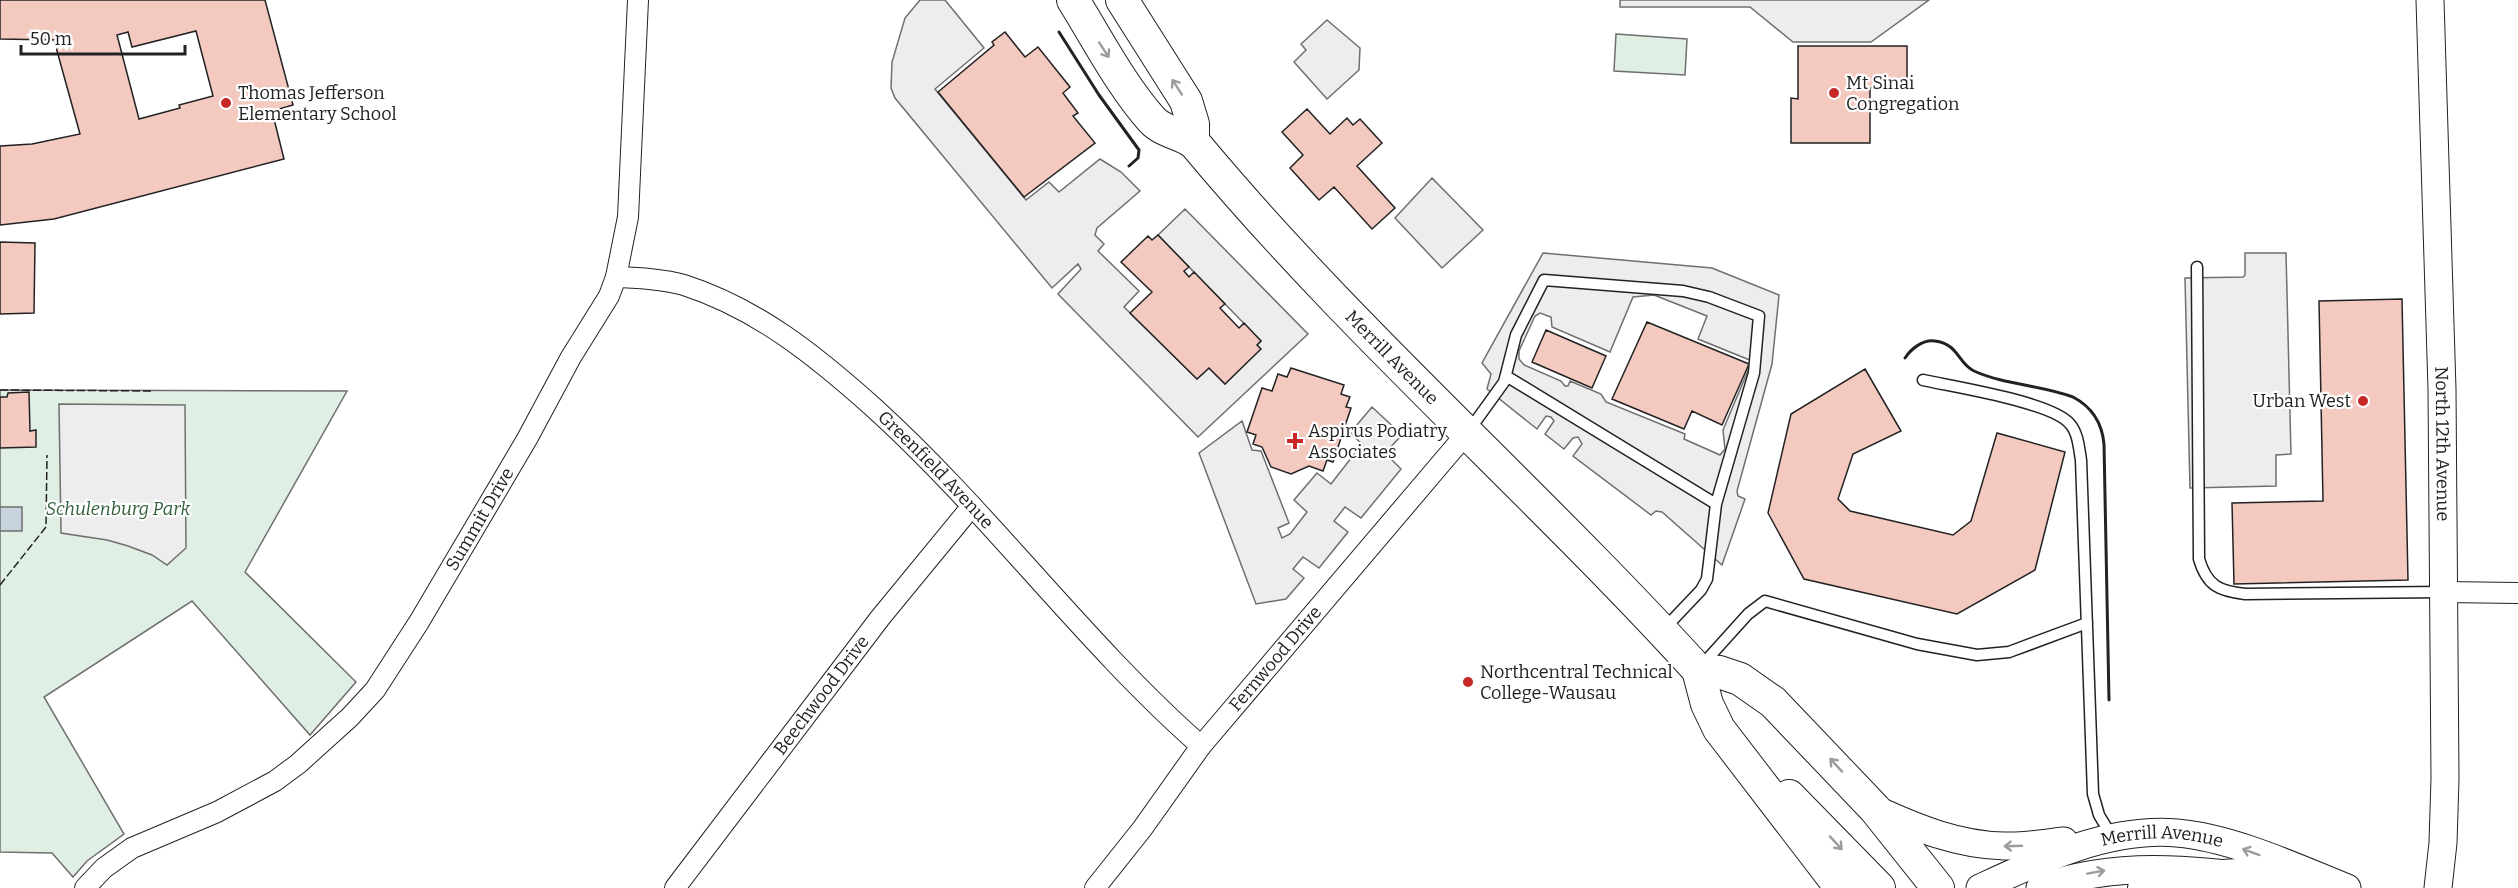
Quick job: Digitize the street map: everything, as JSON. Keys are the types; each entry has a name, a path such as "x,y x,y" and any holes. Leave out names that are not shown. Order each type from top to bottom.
{"main road":[{"name":"Merrill Avenue","path":"1073,0 1129,88 1153,121 1170,133 1193,141 1291,255 1698,670 1707,704 1719,729 1841,888"},
{"path":"1123,0 1186,101 1193,124 1193,141"},
{"name":"North 12th Avenue","path":"2430,0 2442,389 2444,592 2445,779 2443,843 2438,888"},
{"path":"1698,670 1732,676 1763,693 1788,716 1875,809 1938,888"},
{"path":"1719,729 1818,823 1879,888"},
{"path":"1875,809 1929,833 1982,845 2016,846 2113,838"},
{"name":"Merrill Avenue","path":"1980,888 2041,859 2113,838 2167,832 2212,839 2346,888"},
{"name":"Merrill Avenue","path":"2040,888 2095,872 2124,869 2175,869 2346,888"},
{"path":"2144,888 2194,878 2238,875"}],"street":[{"name":"Summit Drive","path":"85,888 104,868 132,848 217,812 275,781 319,747 375,690 419,622 527,439 571,357 609,296 616,277 628,217 638,0"},
{"name":"Greenfield Avenue","path":"616,277 682,285 729,302 772,325 849,385 934,465 1149,699 1202,746"},
{"name":"Fernwood Drive","path":"1095,888 1142,829 1202,746 1466,434"},
{"name":"Beechwood Drive","path":"675,888 880,618 972,506"},
{"path":"2444,592 2518,593"}],"lane":[{"path":"2197,267 2199,559 2202,571 2212,585 2225,592 2246,594 2444,592"},
{"path":"1466,434 1489,406 1506,376 1516,335 1544,280 1683,291 1709,297 1759,316 1752,382 1716,504 1709,573 1705,584 1662,631"},
{"path":"1506,376 1716,504"},
{"path":"1923,380 2046,408 2070,424 2076,436 2081,459 2093,794 2099,815 2113,838"},
{"path":"1698,670 1748,614 1765,601 1917,644 1955,653 1977,655 2009,652 2087,623"}],"green space":[{"path":"1616,34 1687,39 1685,75 1614,71"},
{"name":"Schulenburg Park","path":"0,390 347,391 245,572 356,682 310,735 192,601 44,697 124,834 87,861 73,877 52,853 0,852"}],"shaded area":[{"path":"920,0 945,0 984,48 935,89 1026,200 1049,182 1059,192 1100,159 1121,172 1140,191 1097,228 1095,235 1104,244 1098,251 1139,291 1124,307 1197,379 1209,368 1225,384 1260,349 1257,345 1261,341 1158,235 1185,209 1308,334 1198,437 1058,294 1081,269 1078,264 1052,288 895,98 891,88 892,62 905,18"},
{"path":"1620,0 1929,0 1871,42 1793,42 1750,7 1620,7"},
{"path":"1327,20 1360,48 1359,70 1327,99 1294,62 1306,50 1301,44"},
{"path":"1432,178 1483,230 1442,268 1395,218"},
{"path":"1543,253 1712,268 1779,295 1772,364 1737,491 1738,496 1745,499 1722,565 1662,512 1656,511 1651,515 1573,456 1582,444 1578,437 1573,438 1564,449 1545,434 1554,421 1551,417 1546,416 1537,429 1487,389 1491,374 1482,363","holes":["1654,295 1707,316 1698,339 1752,361 1723,430 1725,449 1720,455 1684,439 1685,434 1606,402 1601,394 1570,381 1568,386 1565,386 1561,381 1524,365 1519,359 1519,351 1535,316 1540,313 1551,317 1552,327 1610,352 1633,297"]},
{"path":"2245,253 2286,253 2291,454 2276,455 2276,486 2190,488 2185,278 2243,277 2245,275"},
{"path":"59,404 185,405 186,548 167,565 152,555 128,546 107,540 61,533"},
{"path":"1372,407 1402,435 1385,453 1401,469 1361,518 1345,507 1334,521 1348,532 1319,568 1303,557 1293,569 1304,578 1286,599 1256,604 1199,453 1242,421 1252,450 1261,451 1289,523 1278,528 1282,538 1290,534 1307,512 1294,500 1317,473 1331,484 1362,444 1350,433"},
{"path":"0,507 22,507 22,531 0,531"}],"building":[{"path":"0,0 265,0 293,105 272,111 284,159 54,219 0,225 0,146 32,144 80,134 54,40 0,39","holes":["196,31 213,96 139,119 117,35 128,32 132,47"]},
{"path":"1005,32 1025,57 1038,47 1070,87 1063,93 1078,113 1073,116 1095,143 1024,197 938,92 994,45 992,42"},
{"name":"Mt Sinai Congregation","path":"1798,46 1907,46 1907,88 1870,88 1870,143 1791,143 1791,98 1798,99"},
{"path":"1307,109 1330,134 1347,118 1353,125 1360,119 1382,143 1357,166 1395,208 1372,229 1334,187 1319,200 1290,168 1303,155 1282,132"},
{"path":"1158,235 1189,267 1184,271 1189,277 1194,272 1225,304 1220,308 1239,328 1244,323 1261,341 1257,345 1261,349 1225,384 1209,368 1197,379 1130,313 1152,292 1121,262 1148,236 1152,240"},
{"path":"0,242 35,243 34,313 0,314"},
{"name":"Urban West","path":"2402,299 2408,580 2234,584 2232,503 2323,501 2319,301"},
{"path":"1647,322 1749,364 1722,425 1692,411 1684,429 1612,399"},
{"path":"1546,330 1606,356 1592,388 1532,362"},
{"path":"1291,368 1344,385 1341,394 1350,397 1346,407 1351,408 1333,462 1327,460 1323,471 1309,466 1291,474 1271,467 1262,447 1253,444 1256,435 1247,432 1262,388 1272,391 1278,374 1287,377"},
{"path":"1865,369 1901,431 1853,454 1838,499 1850,511 1953,535 1971,521 1997,433 2065,452 2035,570 1957,614 1804,579 1768,513 1791,414"},
{"path":"29,392 30,431 36,430 36,447 0,448 0,397 7,397 8,393"}],"fence":[{"path":"0,390 154,391"},
{"path":"0,585 46,527 47,455"}],"wall":[{"path":"1059,32 1099,95 1139,150 1138,158 1129,166"},
{"path":"1905,358 1922,343 1931,341 1943,343 1954,350 1974,371 2073,397 2086,405 2095,416 2104,444 2109,700"}],"place":[{"name":"Mt Sinai Congregation","path":"1834,93"},
{"name":"Thomas Jefferson Elementary School","path":"226,103"},
{"name":"Urban West","path":"2363,401"},
{"name":"Aspirus Podiatry Associates","path":"1295,441"},
{"name":"Northcentral Technical College-Wausau","path":"1468,682"}]}
